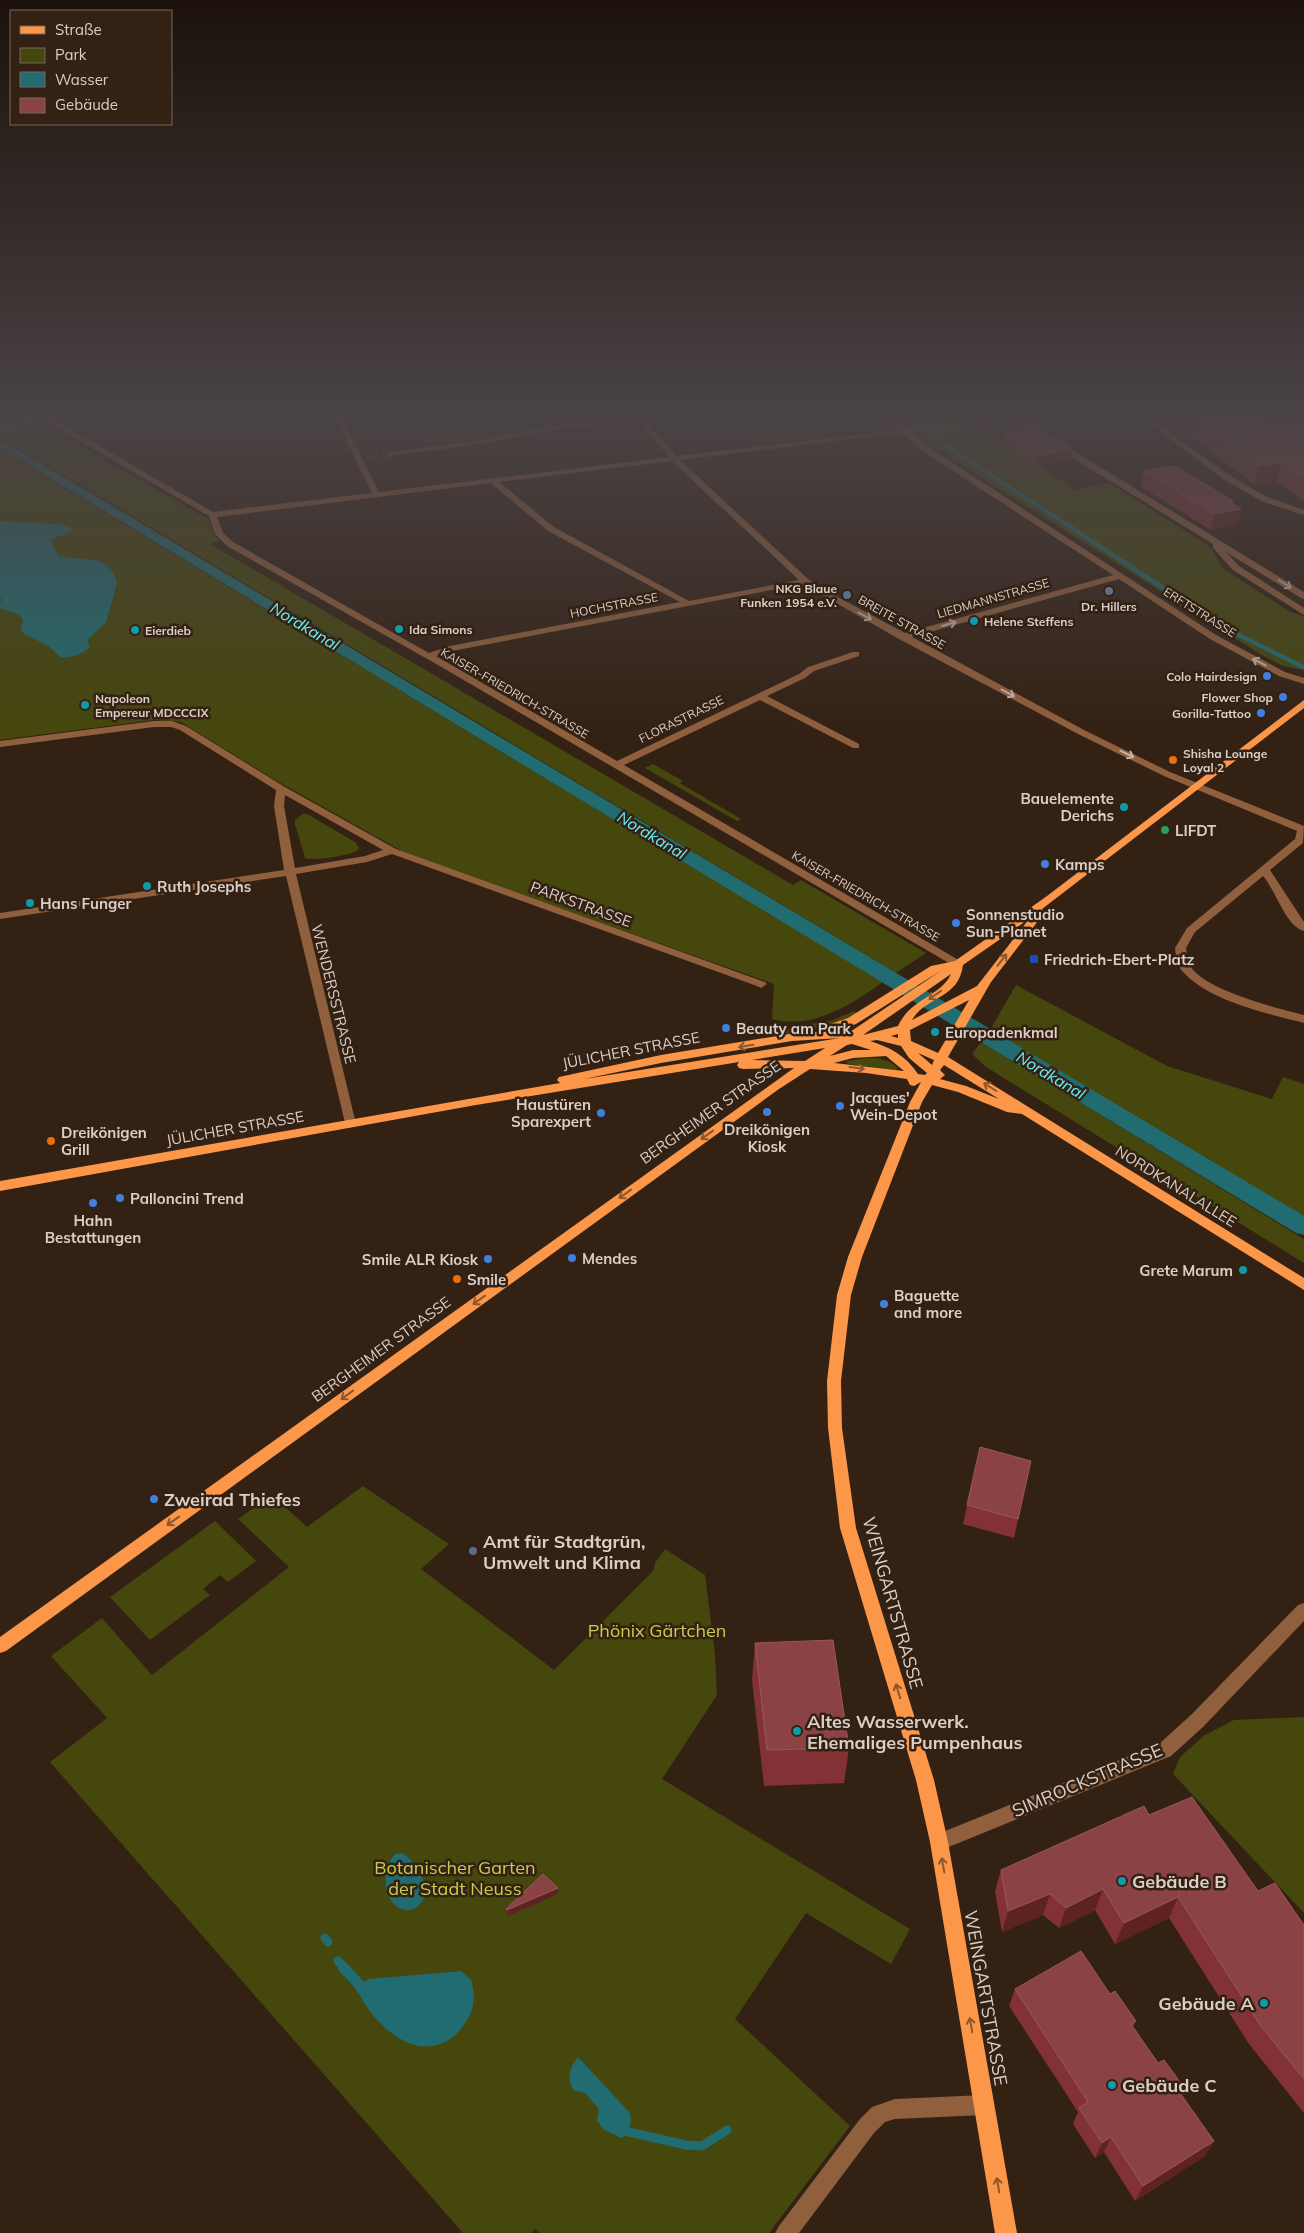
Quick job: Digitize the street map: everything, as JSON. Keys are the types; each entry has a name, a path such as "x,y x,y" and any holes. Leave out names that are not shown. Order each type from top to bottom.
{"main road":[{"path":"808,1065 940,977 1051,898 1304,703"},
{"path":"930,1076 937,1057 956,1030 970,999 984,984 1051,898"},
{"path":"794,1038 852,1021 935,968 958,964"},
{"path":"930,1076 905,1043 902,1029 908,1015 952,984 959,973 958,964"},
{"path":"794,1038 822,1035 877,1036 902,1029 970,999"},
{"path":"877,1036 905,1043 937,1057"},
{"path":"851,1037 889,1053 904,1064 914,1078 916,1102"},
{"name":"JÜLICHER STRASSE","path":"0,1186 476,1101 748,1057 851,1037"},
{"name":"JÜLICHER STRASSE","path":"476,1101 608,1069 794,1038"},
{"path":"616,1079 634,1083 750,1064 808,1065 853,1054 889,1053 937,1057"},
{"name":"NORDKANALALLEE","path":"937,1057 998,1092 1031,1115 1304,1285"},
{"name":"NORDKANALALLEE","path":"808,1065 842,1066 914,1078 930,1076 1031,1115"},
{"name":"BERGHEIMER STRASSE","path":"0,1646 728,1120 808,1065"},
{"name":"WEINGARTSTRASSE","path":"930,1076 916,1102 855,1257 844,1295 834,1381 835,1428 848,1528 925,1780 939,1842 1006,2233"}],"street":[{"name":"KAISER-FRIEDRICH-STRASSE","path":"215,522 219,534 230,544 428,656 958,964"},
{"path":"543,522 551,529 689,604"},
{"name":"BREITE STRASSE","path":"742,522 805,581 902,637 1083,733 1167,774 1295,825 1303,830"},
{"name":"ERFTSTRASSE","path":"1038,522 1213,637 1282,674 1304,681"},
{"path":"1180,522 1212,542 1238,554 1304,596"},
{"path":"1212,542 1236,568 1304,612"},
{"name":"LIEDMANNSTRASSE","path":"902,637 1120,576"},
{"name":"HOCHSTRASSE","path":"428,656 450,649 805,581"},
{"name":"FLORASTRASSE","path":"615,766 802,676 811,668 856,654"},
{"path":"759,696 856,746"},
{"name":"PARKSTRASSE","path":"0,744 154,724 172,724 183,728 281,789 392,851 761,984"},
{"name":"WENDERSSTRASSE","path":"281,789 279,806 290,872 350,1124"},
{"path":"1303,830 1299,841 1191,930 1180,944 1179,956 1190,973 1211,988 1304,1019"},
{"path":"0,916 290,872 367,859 392,851"},
{"path":"1264,870 1276,885 1289,912 1304,928"},
{"name":"SIMROCKSTRASSE","path":"939,1842 1165,1750 1198,1720 1304,1610"},
{"path":"786,2233 867,2126 879,2114 895,2109 984,2105"}],"green space":[{"path":"0,522 121,522 883,982 844,1007 816,1018 787,1022 772,1019 774,984 407,854 275,780 181,722 154,720 0,740"},
{"path":"142,522 209,522 219,541 210,544 793,885 801,880 926,953 896,973"},
{"path":"1052,522 1171,522 1206,544 1213,551 1222,568 1290,612 1304,616 1304,670 1283,666 1260,654"},
{"path":"653,764 683,781 680,783 741,819 737,821 645,768"},
{"path":"303,814 307,814 355,842 359,847 358,850 332,857 305,858 295,824 295,820"},
{"path":"1016,985 1167,1066 1272,1099 1283,1077 1304,1084 1304,1218 990,1030"},
{"path":"854,1011 858,1014 826,1026 775,1036 774,1031 833,1020"},
{"path":"981,1042 1304,1239 1304,1263 986,1067 972,1054"},
{"path":"866,1058 884,1060 898,1068 896,1070 848,1064 846,1061"},
{"name":"Botanischer Garten der Stadt Neuss","path":"363,1486 449,1544 421,1569 554,1670 654,1570 655,1563 665,1549 705,1575 715,1655 717,1695 662,1779 910,1929 891,1964 806,1913 735,2019 850,2126 769,2233 539,2233 535,2229 531,2233 463,2233 50,1762 107,1718 51,1656 102,1618 152,1675 289,1567 238,1519 272,1495 307,1527"},
{"path":"215,1521 256,1561 228,1582 220,1575 203,1589 210,1595 150,1640 110,1597"},
{"path":"1304,1717 1304,1913 1173,1774 1180,1757 1205,1735 1234,1720"}],"water":[{"path":"0,522 58,524 72,528 71,532 50,539 58,556 99,561 105,564 113,573 117,583 106,623 87,640 90,647 79,654 68,657 60,657 49,646 24,634 21,630 23,620 19,615 0,608 0,602 3,600 0,598"},
{"path":"402,1853 415,1865 424,1884 425,1895 421,1903 414,1909 406,1910 398,1907 390,1900 386,1887 388,1865 395,1854"},
{"path":"345,1961 364,1982 369,1979 461,1971 471,1980 473,1988 474,1995 470,2014 453,2037 440,2044 421,2046 410,2043 389,2031 371,2013 357,1991 337,1968"},
{"path":"578,2057 630,2113 631,2123 627,2135 621,2138 603,2129 597,2120 599,2109 585,2093 573,2090 570,2073"}],"building":[{"path":"980,1447 1031,1461 1018,1519 967,1505"},
{"path":"833,1640 849,1748 767,1750 755,1643"},
{"path":"1192,1797 1258,1891 1275,1883 1304,1925 1304,2079 1260,2025 1178,1897 1124,1923 1103,1889 1066,1908 1050,1894 1008,1911 1001,1870 1144,1806 1149,1815"},
{"path":"543,1874 558,1888 506,1909"},
{"name":"Gebäude C","path":"1081,1951 1110,1994 1115,1991 1136,2021 1131,2024 1158,2063 1164,2060 1175,2075 1185,2090 1180,2093 1214,2141 1143,2186 1111,2137 1102,2143 1079,2108 1088,2102 1015,1989"}],"waterway":[{"name":"Nordkanal","path":"132,522 1304,1227"},
{"path":"1063,522 1221,626 1303,667"},
{"path":"325,1938 328,1942"},
{"path":"338,1961 341,1964"},
{"path":"629,2132 686,2145 702,2146 727,2130"}],"place":[{"name":"Dr. Hillers","path":"1109,591"},
{"name":"NKG Blaue Funken 1954 e.V.","path":"847,595"},
{"name":"Helene Steffens","path":"974,621"},
{"name":"Ida Simons","path":"399,629"},
{"name":"Eierdieb","path":"135,630"},
{"name":"Colo Hairdesign","path":"1267,676"},
{"name":"Flower Shop","path":"1283,697"},
{"name":"Napoleon Empereur MDCCCIX","path":"85,705"},
{"name":"Gorilla-Tattoo","path":"1261,713"},
{"name":"Shisha Lounge Loyal 2","path":"1173,760"},
{"name":"Bauelemente Derichs","path":"1124,807"},
{"name":"LIFDT","path":"1165,830"},
{"name":"Kamps","path":"1045,864"},
{"name":"Ruth Josephs","path":"147,886"},
{"name":"Hans Funger","path":"30,903"},
{"name":"Sonnenstudio Sun-Planet","path":"956,923"},
{"name":"Friedrich-Ebert-Platz","path":"1034,959"},
{"name":"Beauty am Park","path":"726,1028"},
{"name":"Europadenkmal","path":"935,1032"},
{"name":"Jacques' Wein-Depot","path":"840,1106"},
{"name":"Dreikönigen Kiosk","path":"767,1112"},
{"name":"Haustüren Sparexpert","path":"601,1113"},
{"name":"Dreikönigen Grill","path":"51,1141"},
{"name":"Palloncini Trend","path":"120,1198"},
{"name":"Hahn Bestattungen","path":"93,1203"},
{"name":"Mendes","path":"572,1258"},
{"name":"Smile ALR Kiosk","path":"488,1259"},
{"name":"Grete Marum","path":"1243,1270"},
{"name":"Smile","path":"457,1279"},
{"name":"Baguette and more","path":"884,1304"},
{"name":"Zweirad Thiefes","path":"154,1499"},
{"name":"Amt für Stadtgrün, Umwelt und Klima","path":"473,1551"},
{"name":"Altes Wasserwerk. Ehemaliges Pumpenhaus","path":"797,1731"},
{"name":"Gebäude B","path":"1122,1881"},
{"name":"Gebäude A","path":"1264,2003"},
{"name":"Gebäude C","path":"1112,2085"}],"park label":[{"name":"Phönix Gärtchen","path":"657,1630"}]}
